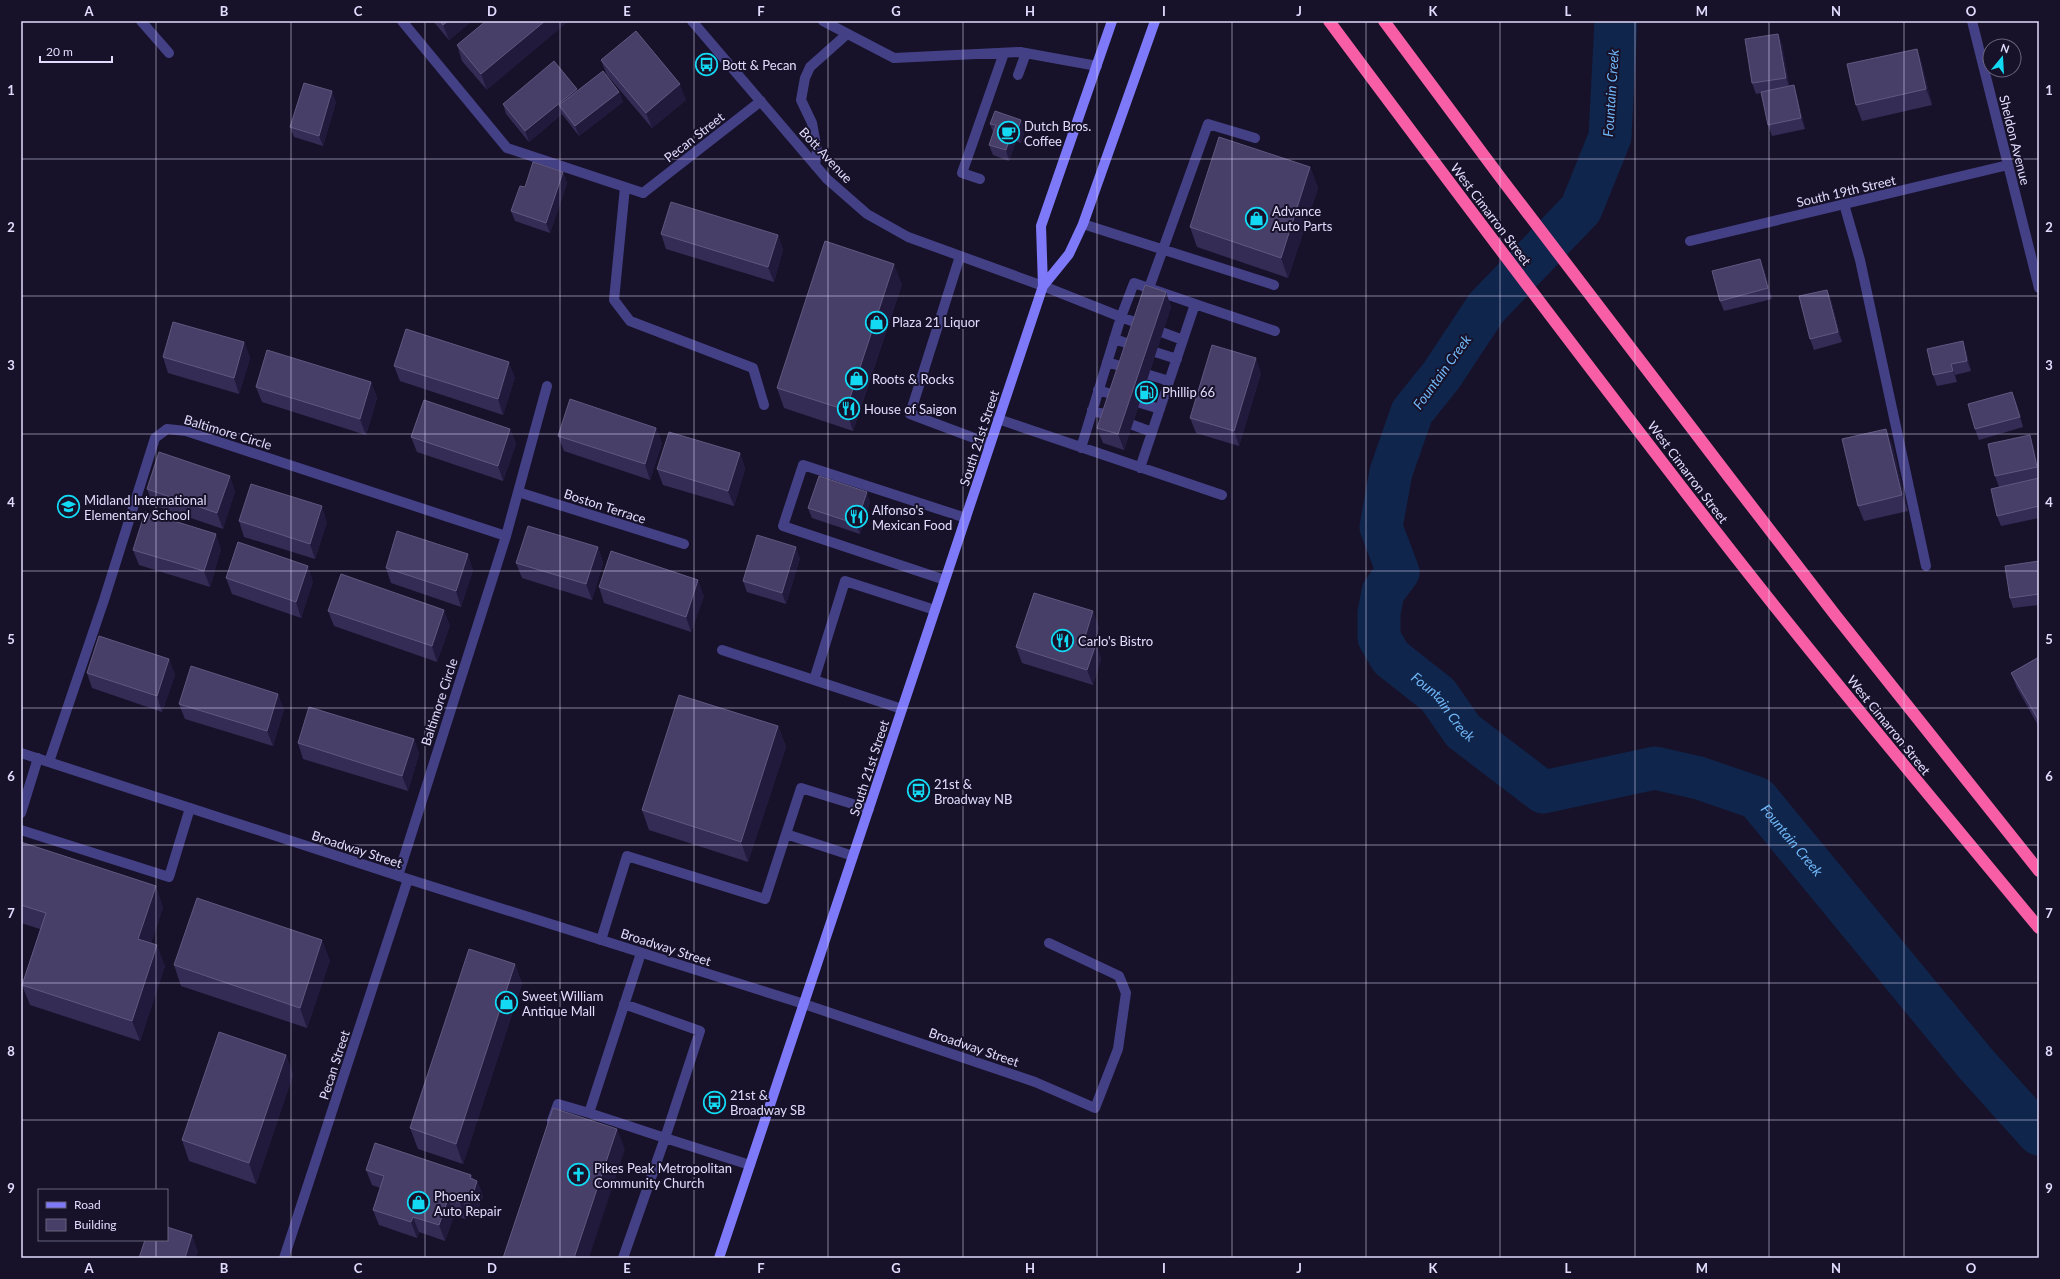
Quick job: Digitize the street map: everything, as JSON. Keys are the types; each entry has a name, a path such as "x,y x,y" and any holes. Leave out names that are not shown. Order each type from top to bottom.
{"highway":[{"name":"West Cimarron Street","path":"1329,21 1473,214 1718,535 1892,751 2039,928"},
{"name":"West Cimarron Street","path":"1384,21 1500,177 1836,616 2039,871"}],"main road":[{"name":"South 21st Street","path":"1043,286 1041,226 1112,21"},
{"name":"South 21st Street","path":"719,1258 1043,286 1069,254 1083,224 1155,21"}],"street":[{"path":"141,21 169,53"},
{"path":"402,21 508,148 625,187 614,300 630,321 753,368 764,405"},
{"name":"Bott Avenue","path":"692,21 815,165 827,178 867,214 908,237 1043,286 1183,340"},
{"path":"823,21 894,58 1026,53 1097,66"},
{"name":"Sheldon Avenue","path":"1972,21 2039,288"},
{"path":"815,165 817,150 812,123 801,100 806,78 810,67 847,34"},
{"path":"980,179 962,172 1004,53"},
{"path":"1018,75 1026,53"},
{"name":"Pecan Street","path":"625,187 643,193 761,101"},
{"path":"1149,288 1164,250 1208,124 1256,138"},
{"name":"South 19th Street","path":"1690,241 2008,165"},
{"path":"1844,204 1860,260 1926,566"},
{"path":"1083,224 1274,285"},
{"path":"960,256 910,414 990,444"},
{"path":"1081,448 1121,317 1134,284 1275,331"},
{"path":"1140,468 1196,304"},
{"path":"1114,339 1177,359"},
{"path":"1107,362 1170,381"},
{"name":"Baltimore Circle","path":"398,876 506,536 548,386"},
{"path":"1098,390 1160,409"},
{"path":"1092,410 1152,432"},
{"path":"998,419 1222,495"},
{"name":"Baltimore Circle","path":"49,762 104,600 155,438 167,429 186,430 506,536"},
{"path":"945,580 783,526 803,465 966,518"},
{"name":"Boston Terrace","path":"518,492 684,544"},
{"path":"814,680 845,581 935,610"},
{"path":"722,650 902,708"},
{"name":"Broadway Street","path":"21,753 398,876 804,1004 1035,1082 1096,1108 1118,1049 1126,993 1119,976 1049,944"},
{"path":"21,812 38,758"},
{"path":"601,940 627,856 765,899 801,788 869,809"},
{"path":"21,830 169,878 190,808"},
{"path":"786,834 853,856"},
{"name":"Pecan Street","path":"284,1258 408,879"},
{"path":"589,1113 641,953"},
{"path":"624,1004 700,1031 624,1258"},
{"path":"548,1133 558,1104 750,1166"}],"building":[{"path":"440,21 448,21 443,25"},
{"path":"486,21 545,21 481,74 457,45"},
{"path":"636,31 680,84 646,113 601,60"},
{"path":"1778,34 1786,78 1752,83 1745,39"},
{"path":"1917,49 1926,89 1856,105 1847,64"},
{"path":"554,61 577,89 525,131 503,104"},
{"path":"603,71 619,92 575,126 559,105"},
{"path":"304,83 332,91 319,136 290,127"},
{"path":"1794,85 1801,118 1768,125 1761,92"},
{"path":"995,111 1021,120 1017,132 1012,131 1006,150 989,145 996,125 990,124"},
{"name":"Advance Auto Parts","path":"1219,137 1310,167 1281,258 1190,227"},
{"path":"533,162 563,172 546,223 511,211 520,186 525,187"},
{"path":"671,202 778,235 768,267 661,234"},
{"path":"825,241 894,264 846,410 777,388"},
{"path":"1760,259 1768,288 1720,301 1712,271"},
{"path":"1145,285 1166,292 1118,434 1097,428"},
{"path":"1827,290 1838,332 1810,339 1799,296"},
{"path":"173,322 244,342 234,378 163,357"},
{"path":"406,329 509,362 498,399 394,366"},
{"path":"1963,341 1967,361 1951,364 1953,371 1933,375 1927,349"},
{"path":"1212,345 1256,358 1234,431 1190,418"},
{"path":"267,350 371,382 360,419 256,387"},
{"path":"2012,392 2020,417 1975,429 1968,404"},
{"path":"570,399 656,428 645,464 558,436"},
{"path":"424,400 510,429 498,466 411,437"},
{"path":"1886,429 1902,495 1858,506 1842,439"},
{"path":"669,432 740,453 728,491 657,469"},
{"path":"2030,435 2037,467 1995,476 1988,444"},
{"path":"159,452 230,476 217,513 147,489"},
{"path":"819,476 867,492 856,524 808,508"},
{"path":"2039,478 2039,506 1997,516 1991,489"},
{"path":"251,484 322,506 310,544 239,521"},
{"path":"145,512 216,534 204,571 133,550"},
{"path":"528,526 598,547 586,584 516,563"},
{"path":"397,531 468,554 456,591 386,568"},
{"path":"757,535 796,547 782,593 743,581"},
{"path":"238,542 308,566 296,602 226,578"},
{"path":"611,551 698,580 686,617 599,587"},
{"path":"2039,561 2039,594 2010,598 2005,566"},
{"path":"341,574 444,610 432,646 328,611"},
{"name":"Carlo's Bistro","path":"1034,593 1093,611 1084,640 1096,644 1087,670 1016,647"},
{"path":"99,636 169,659 157,696 87,673"},
{"path":"2039,657 2039,721 2011,673"},
{"path":"191,666 278,694 267,731 179,704"},
{"path":"679,695 778,726 741,842 642,810"},
{"path":"309,707 414,739 402,776 298,743"},
{"path":"21,842 156,886 138,939 157,945 132,1021 22,985 46,913 21,905"},
{"path":"197,898 322,940 300,1008 174,965"},
{"path":"469,949 515,964 456,1144 410,1128"},
{"path":"219,1032 286,1055 249,1163 182,1140"},
{"path":"553,1108 617,1129 574,1258 503,1258"},
{"path":"375,1143 471,1175 470,1178 477,1181 470,1203 462,1200 460,1203 448,1199 439,1225 413,1217 411,1222 373,1210 384,1176 366,1170"},
{"path":"168,1227 192,1235 185,1258 139,1258 145,1241 168,1241"}],"waterway":[{"name":"Fountain Creek","path":"1616,21 1610,137 1581,209 1486,308 1441,376 1412,412 1391,472 1381,527 1398,572 1383,592 1379,613 1379,638 1391,658 1438,695 1463,731 1543,792 1655,768 1699,778 1757,798 1976,1064 2039,1134"}],"place":[{"name":"Bott & Pecan","path":"706,65"},
{"name":"Dutch Bros. Coffee","path":"1009,133"},
{"name":"Advance Auto Parts","path":"1257,218"},
{"name":"Plaza 21 Liquor","path":"877,322"},
{"name":"Roots & Rocks","path":"857,379"},
{"name":"Phillip 66","path":"1146,392"},
{"name":"House of Saigon","path":"848,409"},
{"name":"Midland International Elementary School","path":"69,507"},
{"name":"Alfonso's Mexican Food","path":"857,517"},
{"name":"Carlo's Bistro","path":"1062,641"},
{"name":"21st & Broadway NB","path":"919,791"},
{"name":"Sweet William Antique Mall","path":"507,1003"},
{"name":"21st & Broadway SB","path":"715,1102"},
{"name":"Pikes Peak Metropolitan Community Church","path":"579,1175"},
{"name":"Phoenix Auto Repair","path":"419,1203"}]}
